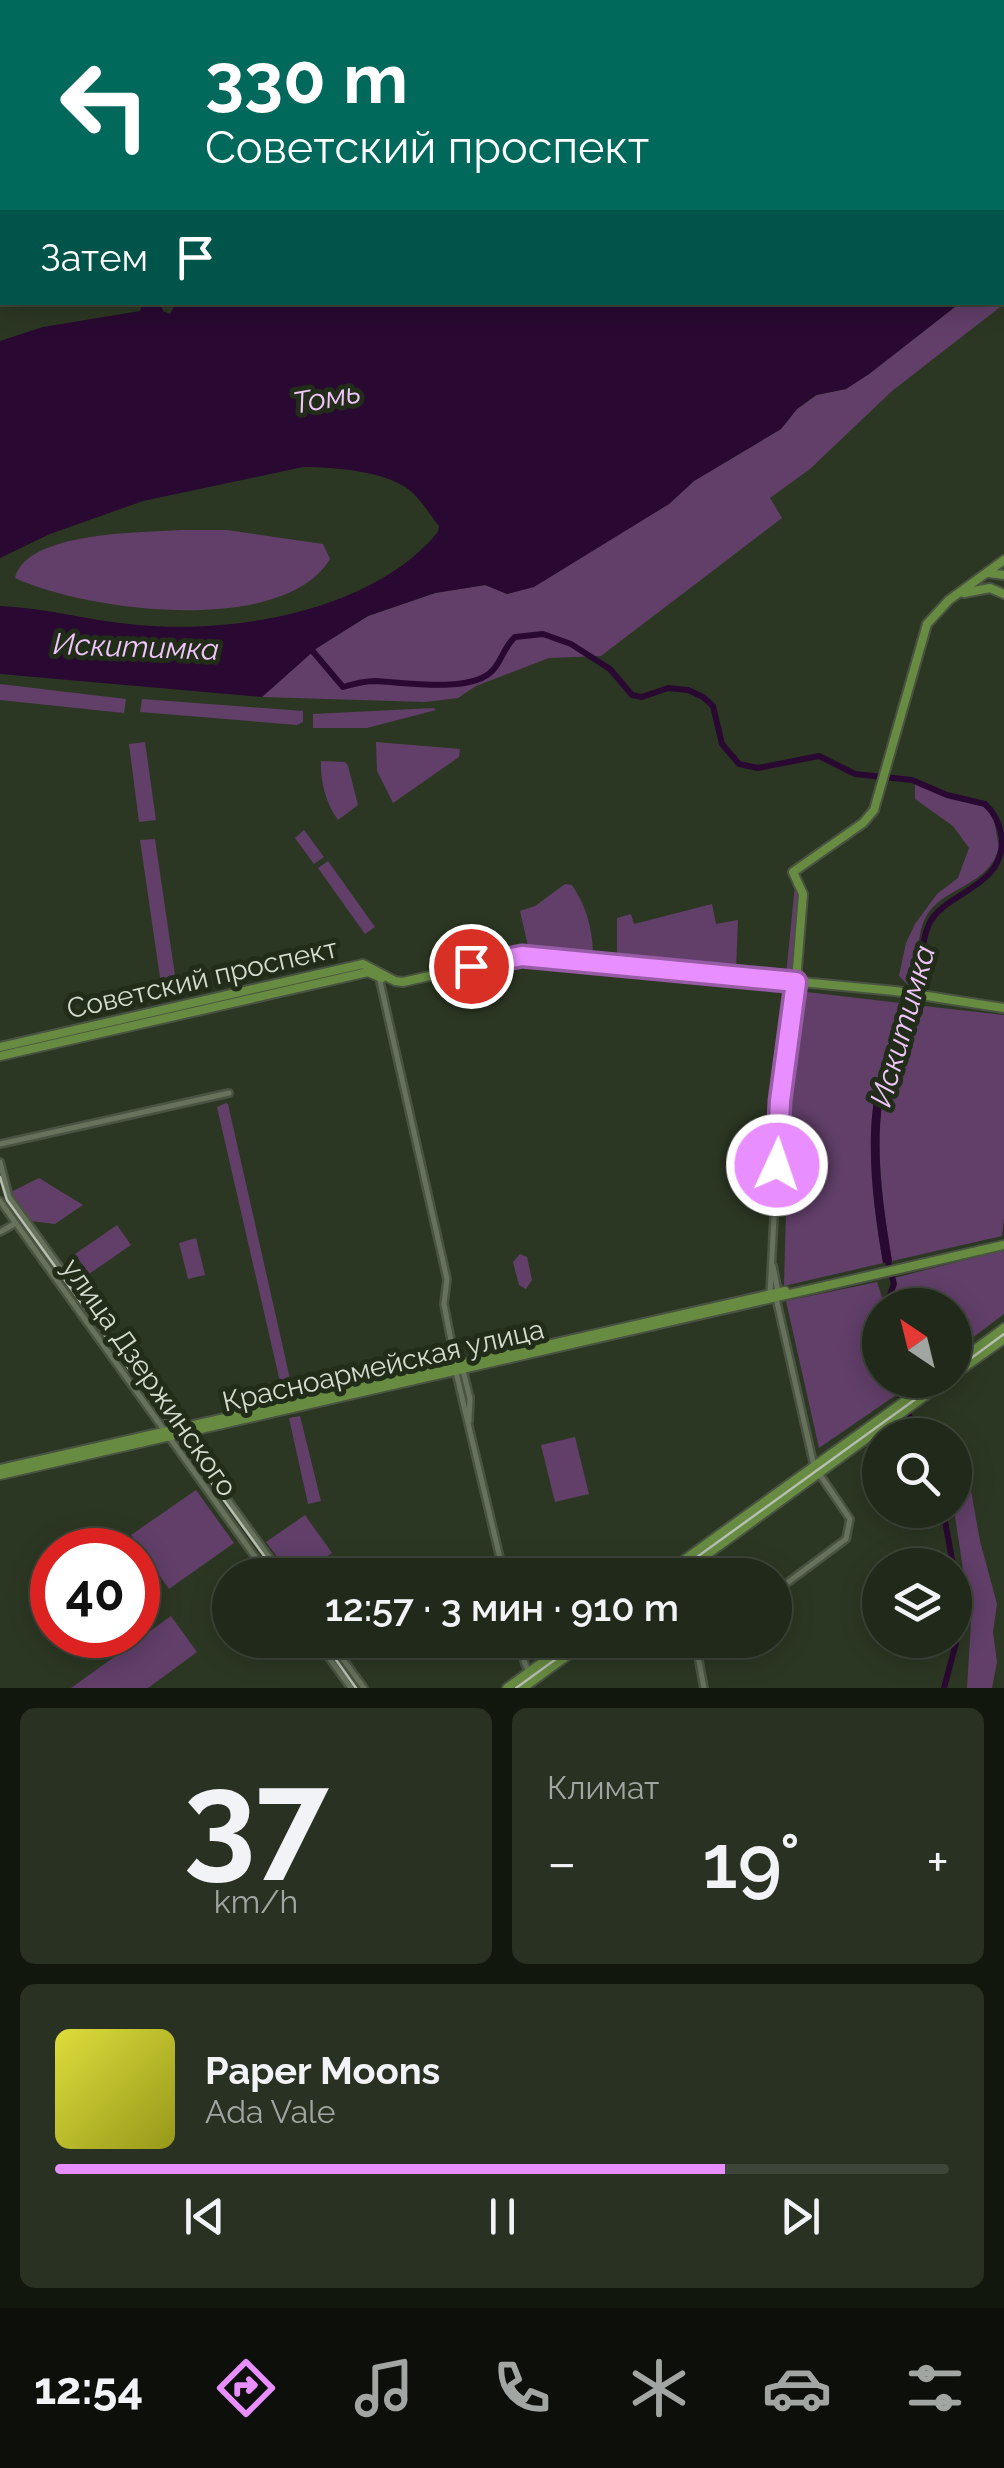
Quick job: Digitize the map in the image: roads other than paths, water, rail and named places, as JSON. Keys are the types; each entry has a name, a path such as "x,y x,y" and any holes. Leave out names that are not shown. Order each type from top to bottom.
{"main road":[{"path":"892,749 929,629 941,612 1004,562"},
{"path":"795,984 803,894 794,874 868,822 879,798 927,624 944,604 988,574 1004,575"},
{"path":"965,592 990,588 1004,594"},
{"name":"Советский проспект","path":"0,1056 26,1046 305,982 363,964 403,982 522,956 894,994 1004,1010"},
{"name":"Советский проспект","path":"0,1047 26,1046"},
{"name":"Красноармейская улица","path":"0,1472 1004,1243"},
{"path":"972,1352 1004,1328"},
{"path":"972,1362 1002,1341"},
{"path":"701,1558 916,1398"},
{"path":"688,1558 817,1470"},
{"path":"523,1688 552,1658"},
{"path":"507,1688 561,1658"}],"street":[{"path":"378,972 446,1279 444,1304 470,1399 469,1424"},
{"path":"792,1580 846,1540 850,1519 817,1470 775,1295 772,1263 780,1101 795,984"},
{"path":"0,1144 229,1093"},
{"name":"улица Дзержинского","path":"0,1162 9,1197 256,1558"},
{"name":"улица Дзержинского","path":"0,1201 269,1558"},
{"path":"0,1232 16,1223"},
{"path":"463,1369 469,1424 500,1558"},
{"path":"329,1658 351,1688"},
{"path":"342,1658 364,1688"},
{"path":"526,1658 532,1676"},
{"path":"698,1658 704,1688"}],"water":[{"name":"Томь","path":"142,305 161,305 170,314 174,305 957,305 869,374 846,389 816,395 797,409 781,429 694,481 669,504 534,587 507,594 485,585 435,593 368,616 317,648 262,697 0,674 0,606 138,625 176,627 258,620 340,599 377,581 410,559 438,532 439,526 417,498 392,480 346,469 303,467 143,501 50,534 0,558 0,341 43,327 140,311"},
{"path":"909,1004 915,1005 891,1062 881,1112 882,1186 892,1261 883,1263 871,1163 874,1098 881,1066"}],"waterway":[{"name":"Искитимка","path":"310,648 343,687 375,681 454,684 470,682 493,670 515,637 543,634 571,644 610,669 632,695 642,697 668,688 688,690 703,697 713,706 722,744 739,764 758,768 819,756 855,774 912,780 947,795 985,804 1000,828 1000,855 984,879 947,904 929,924 910,1008"},
{"name":"Искитимка","path":"886,1254 892,1288"},
{"name":"Искитимка","path":"901,1398 910,1418"},
{"name":"Искитимка","path":"946,1528 950,1548"},
{"name":"Искитимка","path":"944,1688 952,1658"}],"tram line":[{"path":"0,1177 7,1200 266,1558"},
{"path":"972,1358 1004,1334"},
{"path":"696,1558 917,1398"},
{"path":"335,1658 356,1688"},
{"path":"516,1688 557,1658"}]}
